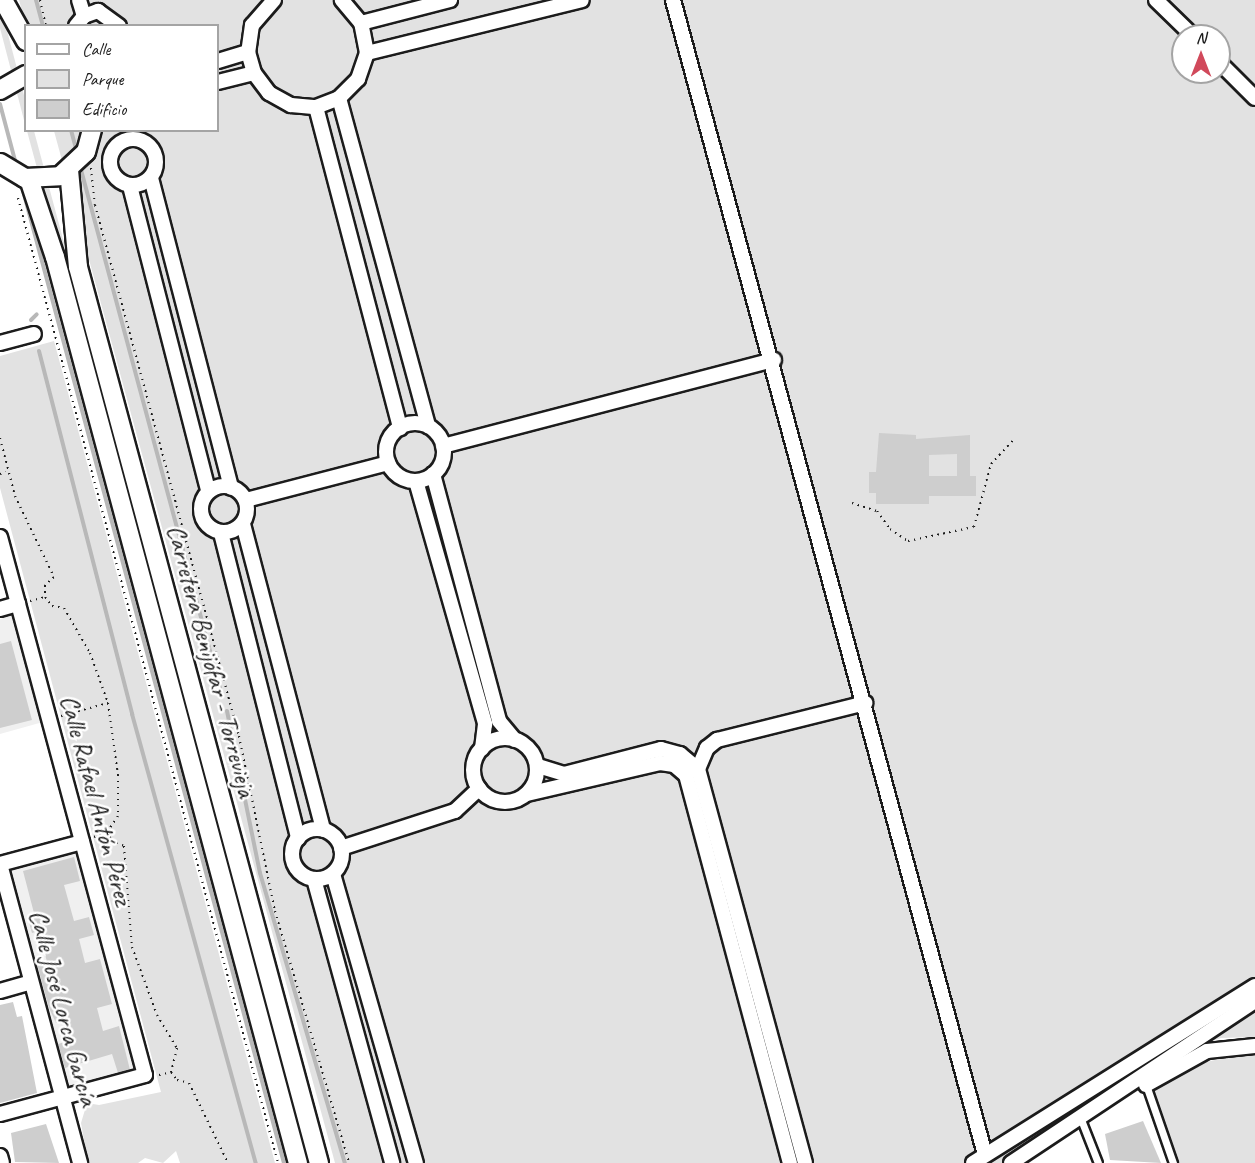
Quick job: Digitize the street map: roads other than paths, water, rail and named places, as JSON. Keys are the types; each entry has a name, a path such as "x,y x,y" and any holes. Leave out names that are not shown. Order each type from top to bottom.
{"main road":[{"path":"3,0 24,37"},
{"path":"0,89 24,76"},
{"path":"0,163 29,179 43,180 69,170 86,152 91,132"},
{"name":"Carretera Benijófar - Torrevieja","path":"69,170 78,267 319,1163"},
{"name":"Carretera Benijófar - Torrevieja","path":"29,179 55,257 298,1163"}],"street":[{"path":"79,0 80,21"},
{"path":"274,0 252,25 248,52 254,74 269,93 283,101 316,107 339,98 358,79 367,53 362,23 342,0"},
{"path":"362,23 450,0"},
{"path":"367,53 582,0"},
{"path":"673,0 774,360 865,703 979,1159 1255,986"},
{"path":"1156,0 1181,24"},
{"path":"80,21 100,6 117,24"},
{"path":"219,61 248,52"},
{"path":"219,82 254,74"},
{"path":"1231,74 1255,98"},
{"path":"339,98 428,426 443,446 440,466 433,474 416,481 395,472 388,463 388,440 400,428 417,423 428,426"},
{"path":"316,107 400,428"},
{"path":"246,500 231,488 151,178 156,157 143,136 120,143 111,156 116,178 130,186 208,490 200,506 202,518 221,532 298,838"},
{"path":"130,186 151,178"},
{"path":"0,343 34,334"},
{"path":"443,446 774,360"},
{"path":"246,500 388,463"},
{"path":"433,474 496,712 502,728 532,751 538,766 536,781 527,794"},
{"path":"416,481 485,724 482,749"},
{"path":"208,490 231,488"},
{"path":"246,500 243,524 323,830 341,848 341,862 333,874 314,879"},
{"path":"221,532 243,524"},
{"name":"Calle Rafael Antón Pérez","path":"0,537 146,1075 62,1097"},
{"path":"0,609 18,604"},
{"path":"698,769 704,754 717,740 865,703"},
{"path":"515,740 490,741 482,749 473,766 479,789 498,801 513,801 527,794 660,763 674,765 686,775 790,1163"},
{"path":"538,766 564,774 661,749 680,754 698,769 805,1163"},
{"path":"341,848 455,811 479,789"},
{"path":"323,830 309,830 298,838 292,850 293,863 314,879 392,1163"},
{"path":"0,864 82,842"},
{"name":"Calle José Lorca García","path":"0,864 80,1163"},
{"path":"333,874 416,1163"},
{"path":"0,991 32,982"},
{"path":"1014,1162 1255,1001"},
{"path":"1146,1085 1207,1051 1255,1046"},
{"path":"0,1114 62,1097"},
{"path":"0,1156 2,1163"}],"lane":[{"path":"1146,1085 1173,1163"},
{"path":"1080,1117 1098,1163"}],"waterway":[{"path":"36,0 42,24"},
{"path":"0,104 16,164"},
{"path":"72,132 77,152"},
{"path":"80,166 221,692"},
{"path":"21,183 284,1163"},
{"path":"31,320 37,314"},
{"path":"39,351 132,714 256,1163"},
{"path":"227,711 260,873 345,1163"}]}
